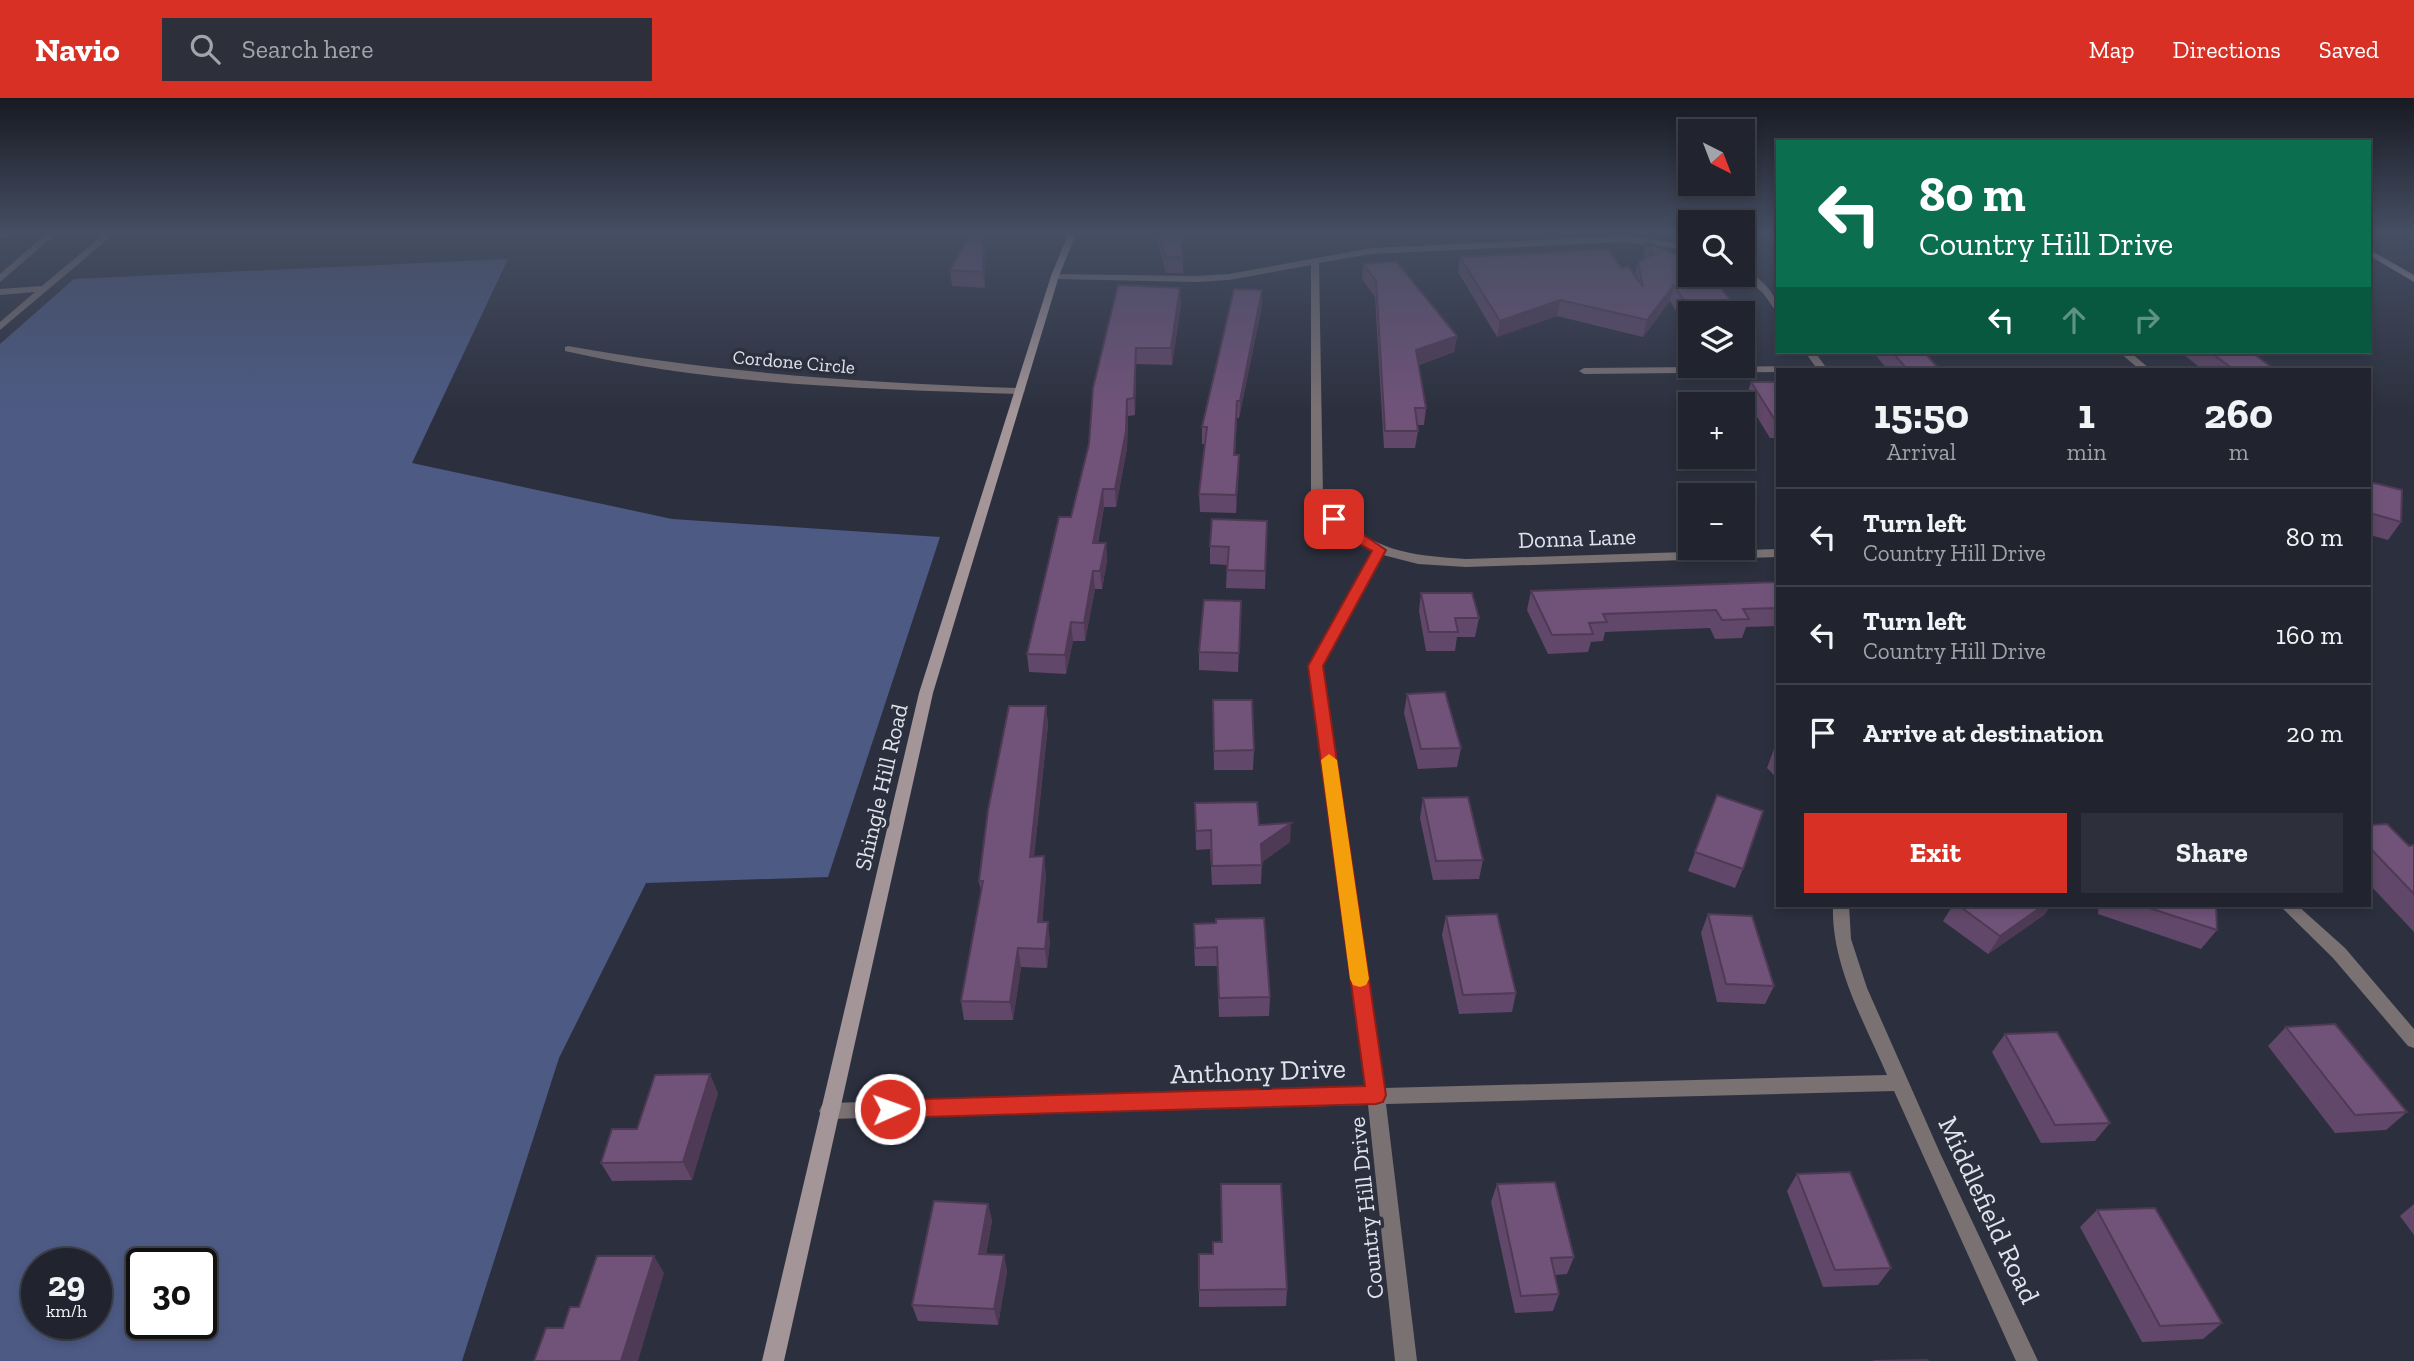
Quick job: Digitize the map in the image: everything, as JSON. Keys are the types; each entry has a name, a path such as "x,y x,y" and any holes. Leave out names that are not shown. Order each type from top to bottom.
{"street":[{"path":"0,327 41,293"},
{"name":"Shingle Hill Road","path":"773,1361 828,1111 926,693 1050,293"},
{"path":"1315,293 1317,495 1334,519 1379,550"},
{"name":"Cordone Circle","path":"568,349 626,361 733,375 868,386 1020,391"},
{"path":"2126,354 2144,368"},
{"path":"1584,371 1776,369"},
{"name":"Donna Lane","path":"1379,550 1418,559 1466,563 1776,553"},
{"name":"Country Hill Drive","path":"1379,550 1315,666 1376,1095 1406,1361"},
{"name":"Middlefield Road","path":"1841,907 1839,924 1847,957 1899,1083 2027,1361"},
{"path":"2289,907 2339,953 2414,1041"},
{"name":"Anthony Drive","path":"828,1111 1899,1083"}],"shaded area":[{"path":"58,293 492,293 412,463 672,519 940,537 828,877 646,883 559,1058 462,1361 0,1361 0,344"}],"building":[{"path":"1116,293 1179,293 1171,348 1136,348 1134,398 1127,399 1126,431 1115,489 1103,489 1093,543 1106,543 1100,571 1093,571 1084,623 1071,622 1065,655 1027,654 1059,517 1071,517 1089,444 1093,388"},
{"path":"1233,293 1261,293 1240,401 1237,401 1234,455 1239,455 1236,495 1199,494 1207,427 1202,427"},
{"path":"1377,293 1422,293 1457,336 1416,350 1426,408 1415,408 1418,431 1385,431"},
{"path":"1482,293 1668,293 1647,320 1560,300 1500,321"},
{"path":"1679,293 1725,293 1730,301 1684,301"},
{"path":"1894,354 1926,354 1938,368 1906,368"},
{"path":"2213,354 2254,354 2273,368 2232,368"},
{"path":"1751,382 1776,382 1775,420"},
{"path":"2371,482 2402,490 2401,522 2371,513"},
{"path":"1212,519 1267,521 1265,571 1227,570 1229,547 1210,546"},
{"path":"1776,582 1776,608 1743,609 1749,619 1722,620 1716,610 1603,614 1607,622 1589,623 1593,634 1552,635 1531,591"},
{"path":"1421,593 1472,593 1479,618 1455,618 1458,632 1429,632"},
{"path":"1204,600 1241,601 1239,653 1199,652"},
{"path":"1445,692 1461,748 1421,749 1407,694"},
{"path":"1213,700 1252,700 1254,750 1214,751"},
{"path":"1009,706 1046,706 1030,857 1044,856 1038,922 1048,922 1045,949 1018,948 1010,1002 961,1001 983,881 979,881 988,810"},
{"path":"1717,795 1763,811 1743,869 1695,852"},
{"path":"1468,797 1483,860 1436,861 1423,798"},
{"path":"1257,802 1259,825 1291,823 1261,844 1262,865 1212,866 1211,830 1196,831 1195,803"},
{"path":"2387,824 2409,846 2414,845 2414,894 2371,849 2371,825"},
{"path":"1961,907 2041,907 2000,936"},
{"path":"2146,907 2216,907 2217,930"},
{"path":"1497,914 1516,993 1463,995 1446,916"},
{"path":"1708,914 1752,916 1774,986 1726,984"},
{"path":"1264,918 1270,997 1219,998 1217,947 1195,948 1194,924 1216,923 1216,919"},
{"path":"2335,1024 2407,1112 2355,1115 2286,1027"},
{"path":"2057,1032 2110,1123 2055,1125 2005,1034"},
{"path":"710,1074 683,1162 601,1163 612,1129 637,1129 655,1075"},
{"path":"1850,1172 1891,1268 1835,1270 1797,1174"},
{"path":"1555,1182 1574,1257 1551,1258 1559,1294 1521,1296 1497,1184"},
{"path":"1221,1184 1281,1184 1287,1289 1199,1290 1199,1254 1213,1254 1213,1242 1222,1242"},
{"path":"934,1201 988,1204 979,1254 1004,1255 994,1309 912,1305"},
{"path":"2155,1208 2222,1323 2160,1326 2097,1210"},
{"path":"597,1256 654,1256 621,1361 534,1361 546,1328 563,1328 570,1307 579,1307"}],"slow traffic":[{"path":"1329,760 1360,979"}],"route":[{"path":"890,1109 1376,1095 1315,666 1379,550 1334,519"}]}
